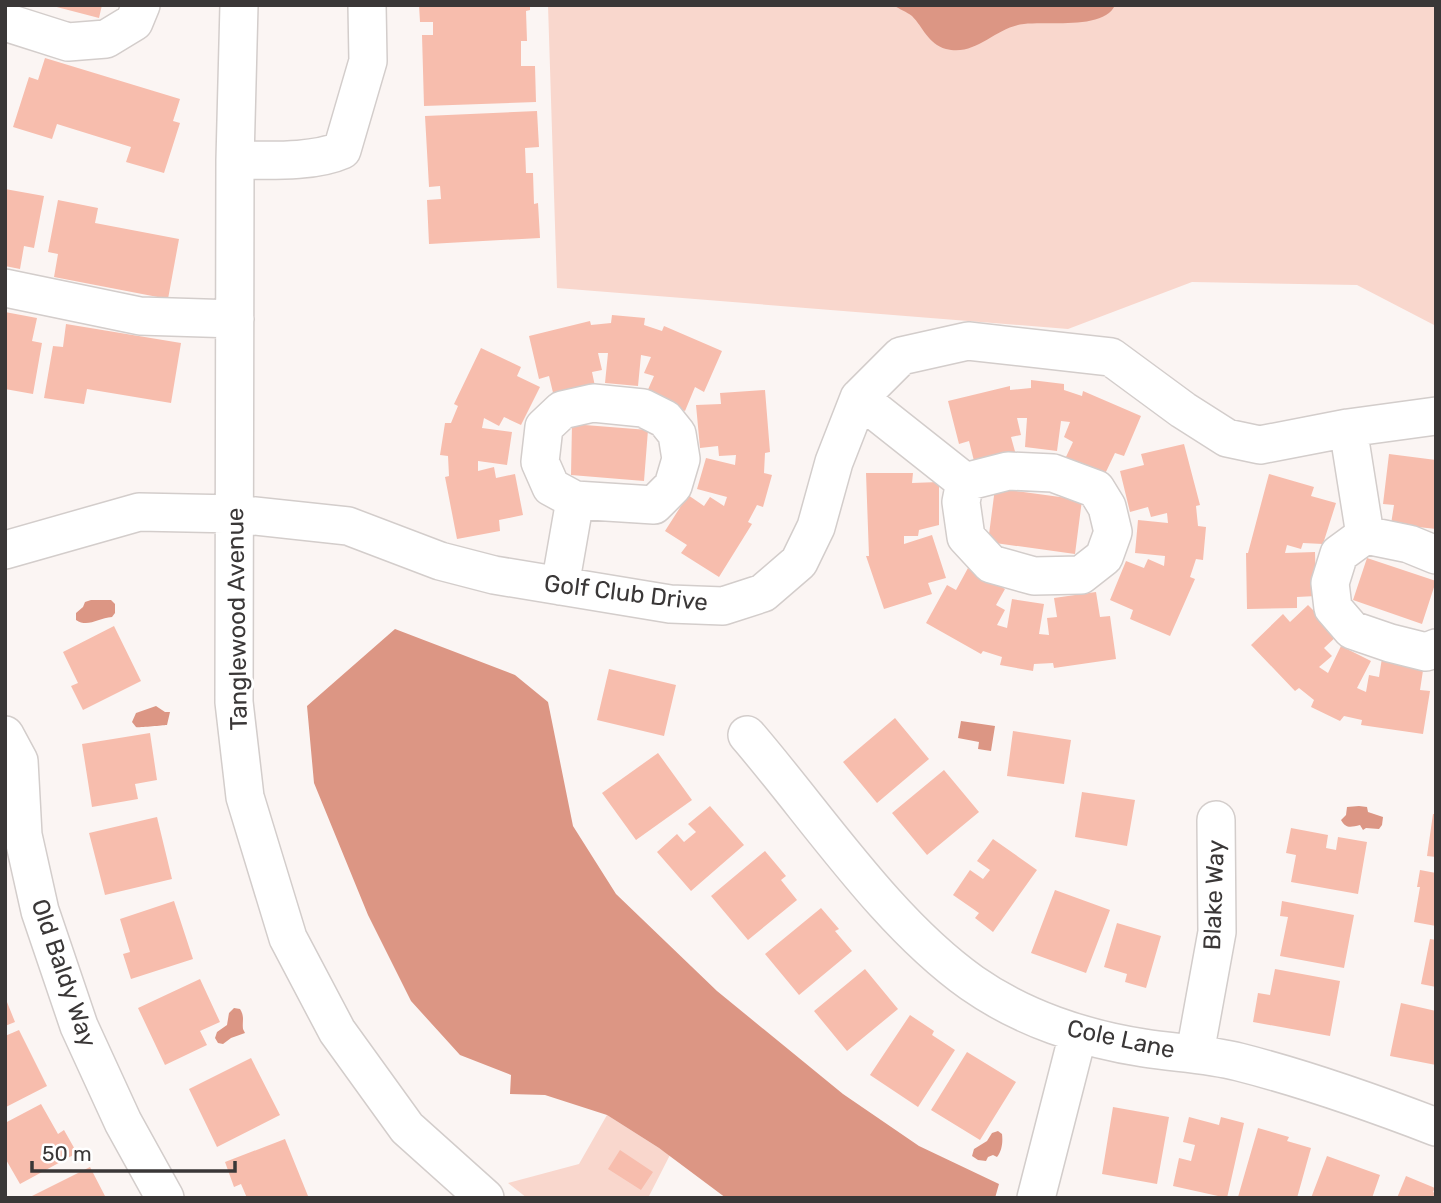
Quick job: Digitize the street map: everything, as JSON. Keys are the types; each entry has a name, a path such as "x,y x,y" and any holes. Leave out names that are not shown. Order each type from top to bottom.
{"street":[{"name":"Tanglewood Avenue","path":"239,5 235,160 234,702 245,796 288,938 337,1031 407,1128 485,1198"},
{"path":"235,160 288,159 331,154 342,150 368,61 367,5"},
{"path":"5,22 68,42 106,39 138,13"},
{"path":"5,288 140,316 235,319"},
{"name":"Golf Club Drive","path":"5,550 139,512 236,514 348,526 440,561 494,575 670,604 723,606 763,593 799,562 816,527 834,462 859,398 901,356 968,341 1111,357 1183,410 1227,438 1260,445 1348,428 1436,416"},
{"path":"859,398 965,482"},
{"path":"1348,428 1365,535"},
{"path":"560,586 575,500"},
{"path":"1436,555 1409,544 1365,535 1339,554 1330,583 1333,608 1352,630 1426,652 1436,648"},
{"name":"Old Baldy Way","path":"5,735 19,761 23,835 40,911 79,1026 123,1122 165,1198"},
{"name":"Cole Lane","path":"747,735 911,931 972,983 1026,1013 1078,1034 1144,1048 1195,1053 1238,1062 1346,1093 1436,1127"},
{"name":"Blake Way","path":"1195,1053 1217,932 1216,820"},
{"path":"1036,1198 1078,1034"}],"shaded area":[{"path":"548,5 1436,5 1436,326 1357,285 1192,282 1068,329 557,288"},
{"path":"893,5 1115,5 1109,13 1100,18 1074,23 1014,26 967,49 957,50 940,47 926,35 912,16"},
{"path":"111,600 115,604 115,613 112,617 89,623 76,620 76,613 85,602"},
{"path":"395,629 515,675 548,702 573,826 616,894 717,991 843,1094 919,1146 999,1184 995,1198 726,1198 659,1148 607,1115 545,1095 510,1094 511,1075 460,1055 411,1001 368,915 314,783 307,706"},
{"path":"156,706 170,712 167,725 136,727 132,722 136,713"},
{"path":"961,721 995,726 991,751 978,749 979,742 958,738"},
{"path":"1347,807 1367,807 1368,812 1383,817 1379,829 1363,830 1360,825 1349,827 1343,823 1341,820 1346,815"},
{"path":"234,1008 242,1012 245,1033 223,1044 218,1043 215,1038 217,1032 227,1025 229,1013"},
{"path":"607,1115 670,1155 648,1198 527,1198 508,1183 579,1164"},
{"path":"998,1131 1002,1134 1002,1140 997,1157 993,1155 986,1161 972,1156 974,1149"}],"building":[{"path":"49,5 102,5 99,18"},
{"path":"419,5 530,5 530,10 526,11 527,41 521,41 521,66 535,66 536,102 424,106 422,35 433,35 433,22 420,22"},
{"path":"45,58 180,99 173,121 180,123 164,173 126,162 131,147 57,124 52,139 13,127 29,77 38,80"},
{"path":"537,111 539,147 525,148 526,173 533,173 534,204 538,203 540,238 429,244 427,200 441,199 440,186 429,187 425,116"},
{"path":"5,189 44,196 34,248 24,246 20,269 5,266"},
{"path":"58,200 98,208 95,223 179,239 168,299 54,277 58,254 48,252"},
{"path":"5,312 37,318 32,341 42,343 33,394 5,389"},
{"path":"612,315 645,318 644,325 662,331 664,326 722,351 704,392 695,387 685,411 646,394 654,376 644,373 651,357 641,355 638,386 605,383 608,353 598,353 602,370 592,372 596,391 555,401 549,376 539,379 529,336 590,321 591,325 611,323"},
{"path":"66,324 181,343 171,403 87,389 84,404 44,398 53,346 63,347"},
{"path":"481,348 521,367 517,376 540,387 521,425 504,417 499,426 484,418 482,428 512,432 507,465 478,461 478,471 494,467 496,478 515,474 523,515 499,520 500,531 457,539 445,477 449,476 448,456 440,455 445,423 451,423 458,406 454,404"},
{"path":"1031,380 1064,384 1064,390 1082,396 1083,391 1141,416 1124,456 1115,453 1104,476 1065,459 1073,442 1064,437 1070,422 1061,421 1057,451 1025,447 1027,418 1017,418 1021,435 1011,437 1016,455 975,465 969,441 959,444 948,401 1010,386 1010,390 1031,388"},
{"path":"765,390 770,452 765,453 764,473 772,475 763,507 757,505 748,522 752,524 719,577 681,553 687,545 665,531 688,495 704,506 710,497 724,506 727,497 697,489 706,458 735,465 736,455 719,456 718,446 700,448 696,405 721,404 720,393"},
{"path":"572,424 648,430 644,481 571,475"},
{"path":"1184,444 1200,505 1196,506 1198,526 1206,527 1203,560 1196,559 1190,577 1195,579 1170,636 1130,619 1133,610 1110,600 1126,561 1144,568 1148,559 1164,566 1165,556 1135,553 1138,520 1168,523 1167,513 1151,517 1148,507 1130,512 1120,471 1144,465 1141,454"},
{"path":"1389,454 1436,460 1436,529 1391,524 1394,505 1383,504"},
{"path":"866,473 913,473 912,483 939,482 939,525 919,530 918,536 904,536 904,544 932,535 946,578 928,583 932,594 884,609 866,556 869,556"},
{"path":"1269,474 1314,487 1311,496 1336,503 1323,544 1303,543 1301,549 1287,545 1285,553 1315,552 1316,596 1297,597 1297,608 1247,609 1246,553"},
{"path":"995,488 1082,500 1075,554 988,542"},
{"path":"1367,558 1436,581 1422,624 1353,600"},
{"path":"968,568 1005,589 996,605 1005,610 997,625 1007,628 1012,599 1044,604 1039,634 1049,635 1047,618 1057,617 1054,598 1096,592 1100,617 1110,616 1116,659 1054,668 1053,663 1034,664 1033,671 1000,665 1002,657 983,651 981,654 926,623 947,585 956,590"},
{"path":"1308,605 1338,635 1324,648 1332,656 1319,667 1328,673 1341,646 1371,661 1357,688 1366,692 1369,675 1379,677 1382,658 1424,664 1420,690 1430,691 1423,734 1361,725 1362,720 1344,716 1340,721 1311,707 1314,700 1299,688 1295,691 1251,645 1283,614 1290,622"},
{"path":"114,626 141,681 83,710 71,686 78,683 63,652"},
{"path":"609,669 676,685 664,736 597,720"},
{"path":"895,718 929,759 877,803 843,762"},
{"path":"1013,731 1071,740 1064,784 1007,776"},
{"path":"150,733 157,780 135,784 138,799 92,807 82,744"},
{"path":"658,753 692,800 636,840 602,793"},
{"path":"944,770 979,812 927,855 892,813"},
{"path":"1082,792 1135,800 1127,846 1075,837"},
{"path":"710,806 744,845 691,891 657,852 677,834 684,842 696,832 688,824"},
{"path":"1433,814 1436,814 1436,857 1427,856"},
{"path":"157,817 172,879 105,895 89,833"},
{"path":"1291,828 1328,835 1326,848 1336,850 1338,837 1367,842 1358,894 1291,882 1296,855 1286,853"},
{"path":"993,839 1037,870 993,932 975,918 979,913 953,895 970,870 983,879 990,870 977,861"},
{"path":"765,851 786,876 781,880 797,900 748,940 711,896"},
{"path":"1420,870 1436,873 1436,926 1414,922"},
{"path":"1055,890 1110,910 1086,973 1031,953"},
{"path":"174,901 193,959 131,979 123,954 130,952 120,919"},
{"path":"1282,901 1354,915 1344,968 1280,956 1288,917 1280,916"},
{"path":"821,908 839,929 835,931 852,951 799,995 765,954"},
{"path":"1117,923 1161,936 1146,988 1125,982 1127,974 1104,967"},
{"path":"1430,939 1436,940 1436,987 1421,984"},
{"path":"865,969 898,1009 847,1051 814,1011"},
{"path":"1275,969 1340,981 1330,1036 1253,1022 1258,993 1270,995"},
{"path":"200,979 220,1022 200,1031 207,1045 165,1065 138,1008"},
{"path":"5,997 15,1022 5,1026"},
{"path":"1401,1003 1436,1011 1436,1065 1390,1056"},
{"path":"910,1015 934,1031 932,1035 955,1050 918,1107 870,1075"},
{"path":"19,1030 47,1086 6,1107 5,1036"},
{"path":"967,1052 1016,1082 980,1140 931,1110"},
{"path":"251,1058 280,1115 217,1147 189,1089"},
{"path":"41,1104 58,1134 64,1130 77,1153 20,1184 5,1158 5,1123"},
{"path":"1113,1107 1169,1117 1157,1184 1102,1174"},
{"path":"1189,1117 1219,1125 1221,1117 1244,1123 1227,1198 1173,1186 1179,1158 1191,1161 1195,1145 1183,1142"},
{"path":"1258,1128 1289,1137 1287,1141 1311,1148 1297,1198 1238,1197"},
{"path":"285,1139 308,1196 247,1198 241,1184 234,1187 225,1162"},
{"path":"620,1150 653,1172 641,1190 608,1169"},
{"path":"1327,1156 1380,1175 1372,1198 1311,1198"},
{"path":"90,1167 106,1198 28,1198"},
{"path":"1406,1176 1435,1188 1433,1192 1436,1198 1397,1198"}]}
